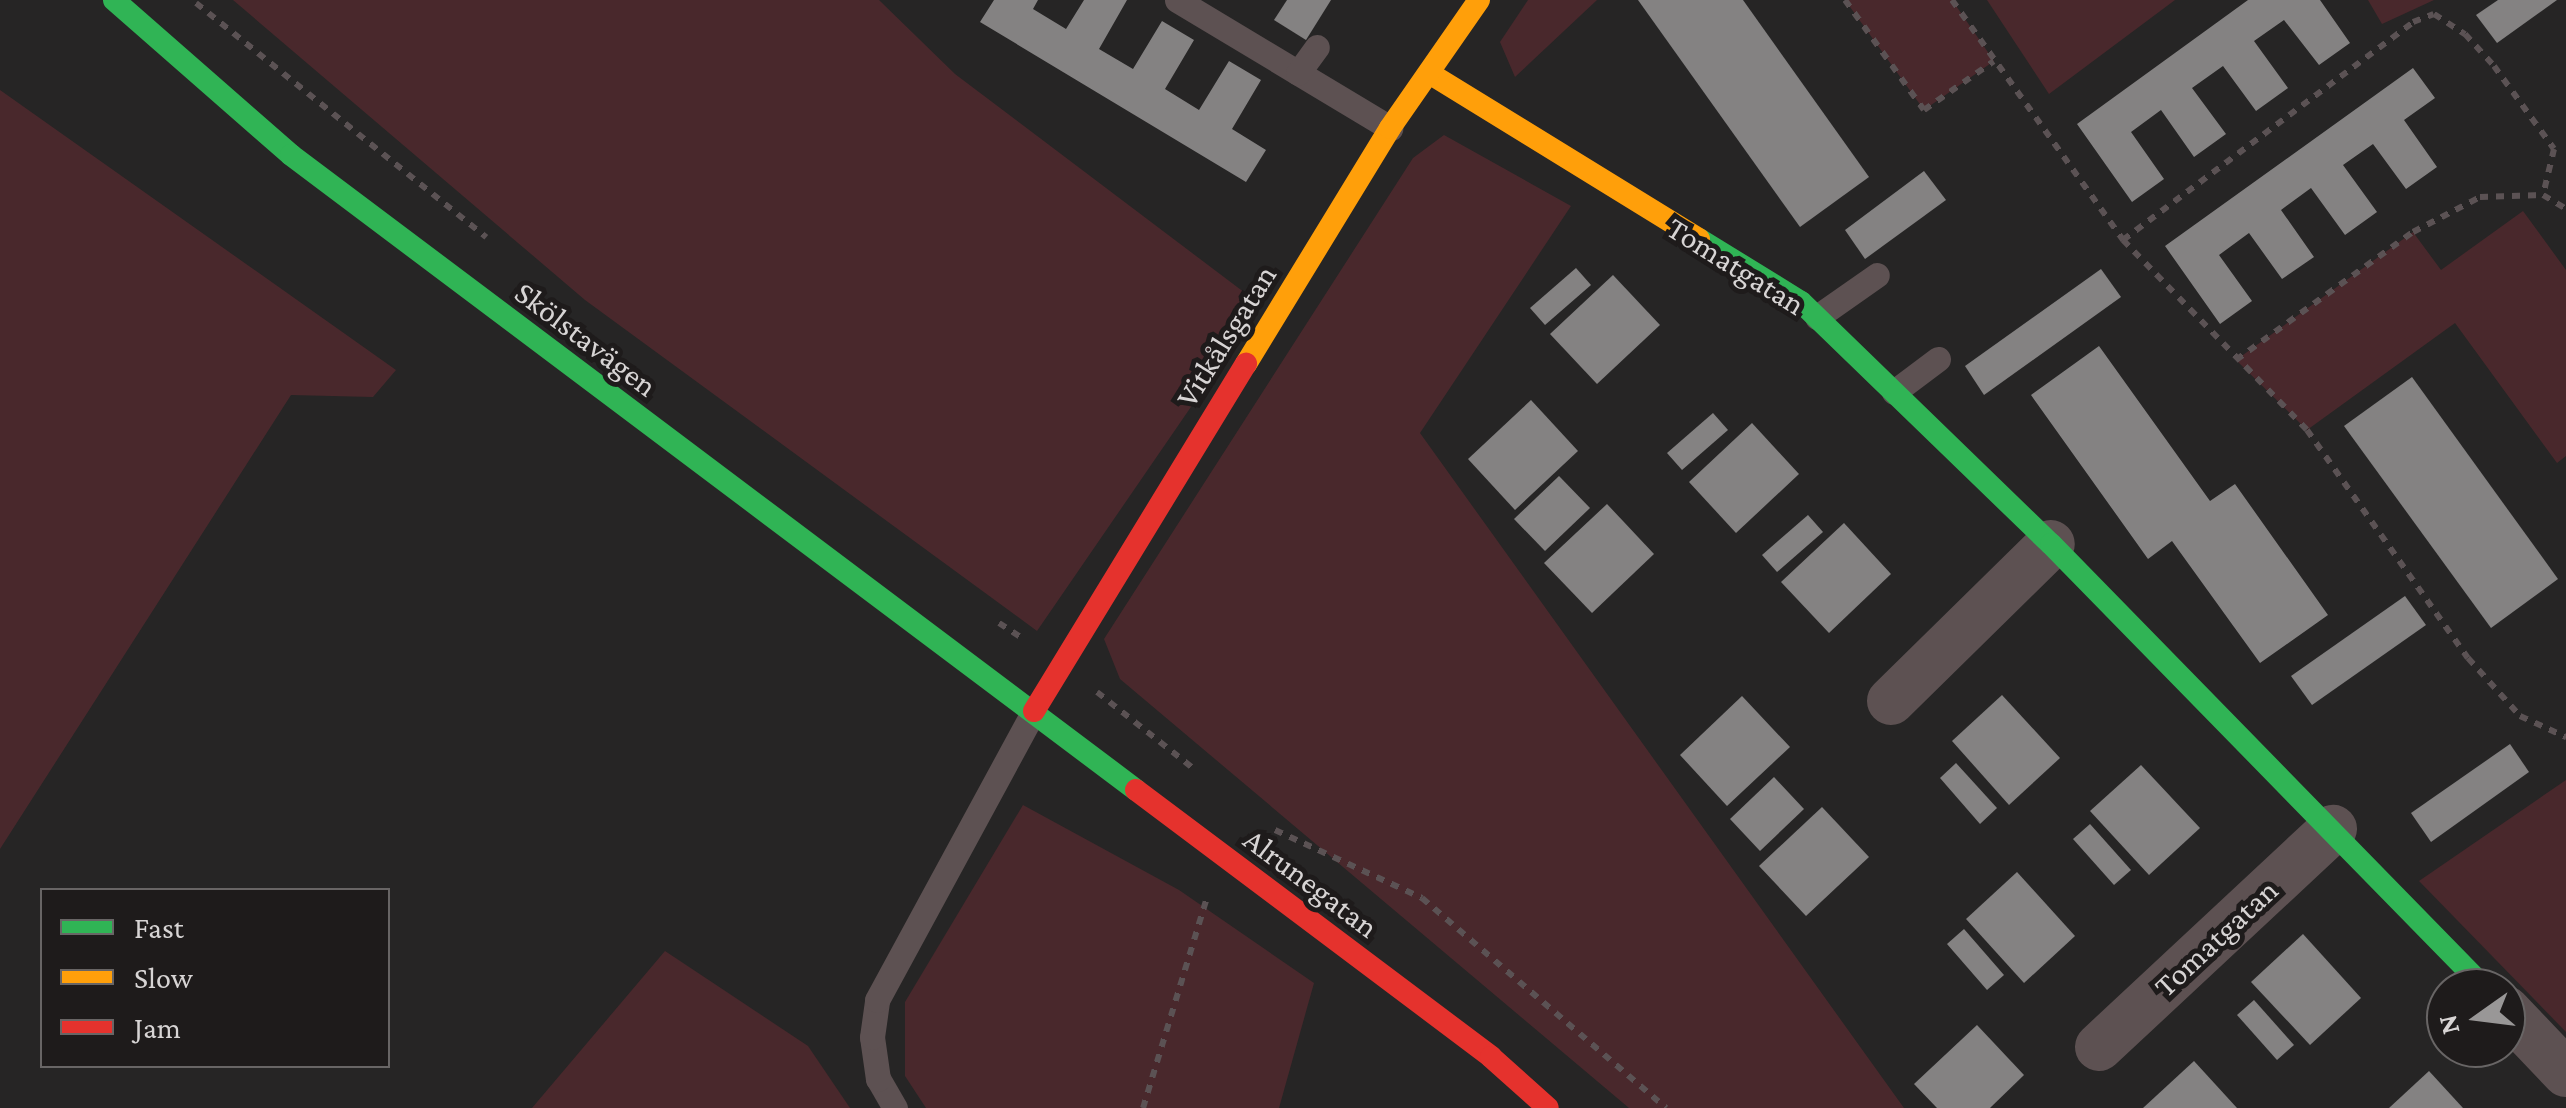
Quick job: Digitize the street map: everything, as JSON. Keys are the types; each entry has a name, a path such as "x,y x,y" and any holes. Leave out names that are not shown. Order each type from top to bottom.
{"street":[{"name":"Skölstavägen","path":"114,0 306,167 1034,711"},
{"name":"Vitkålsgatan","path":"1034,711 1390,128 1479,0"},
{"name":"Tomatgatan","path":"1429,73 1817,318 2051,544 2466,968"},
{"path":"1891,701 2051,544"},
{"name":"Alrunegatan","path":"1034,711 1491,1057 1548,1108"},
{"name":"Tomatgatan","path":"2099,1048 2333,829"},
{"path":"2526,1031 2566,1073"}],"lane":[{"path":"1177,0 1390,128"},
{"path":"1298,73 1317,47"},
{"path":"1817,318 1877,275"},
{"path":"1894,392 1938,359"},
{"path":"894,1108 878,1079 872,1037 877,1000 1034,711"}],"path":[{"path":"1845,0 1924,110 1994,61"},
{"path":"1952,0 2123,240 2307,430 2468,658 2520,716 2566,737"},
{"path":"2123,240 2413,22 2434,14 2466,34 2554,149 2542,196"},
{"path":"2236,360 2424,226 2480,197 2542,196 2566,208"},
{"path":"1061,663 1209,781"},
{"path":"1268,824 1422,898 1666,1108"},
{"path":"1143,1108 1220,855"}],"shaded area":[{"path":"233,0 879,0 955,74 1261,305 1037,631 585,300"},
{"path":"1528,0 1597,0 1515,77 1500,42"},
{"path":"1845,0 1952,0 1994,61 1924,110"},
{"path":"1987,0 2175,0 2049,94"},
{"path":"2368,0 2434,0 2382,24"},
{"path":"0,90 396,370 373,397 291,395 0,849"},
{"path":"1444,135 1571,206 1420,433 1904,1108 1629,1108 1120,679 1104,639 1413,158"},
{"path":"2523,211 2566,270 2566,456 2557,463 2455,323 2307,430 2236,360 2413,232 2441,270"},
{"path":"2566,780 2566,1032 2526,991 2526,968 2504,968 2419,881"},
{"path":"1023,805 1179,890 1314,983 1279,1108 926,1108 905,1076 905,1002"},
{"path":"665,951 808,1046 850,1108 532,1108"}],"building":[{"path":"994,0 1038,0 1033,9 1066,29 1084,0 1127,0 1099,49 1133,69 1162,21 1194,40 1165,89 1199,110 1229,61 1261,80 1232,129 1266,150 1246,182 980,22"},
{"path":"1287,0 1331,0 1306,40 1274,20"},
{"path":"1638,0 1743,0 1869,177 1800,227"},
{"path":"2248,0 2320,0 2350,43 2319,65 2284,20 2254,41 2288,88 2256,111 2223,66 2192,88 2226,134 2194,157 2161,110 2131,132 2164,179 2132,202 2077,124"},
{"path":"2498,0 2557,0 2497,43 2476,15"},
{"path":"2413,68 2435,98 2404,120 2437,167 2406,189 2373,144 2343,165 2377,212 2345,235 2311,188 2281,210 2314,257 2282,279 2249,233 2219,255 2252,301 2220,324 2165,246"},
{"path":"1924,171 1946,200 1865,259 1845,230"},
{"path":"1576,268 1591,285 1545,325 1530,308"},
{"path":"2101,269 2121,297 1984,395 1965,366"},
{"path":"1613,275 1660,325 1597,384 1550,334"},
{"path":"2099,346 2210,501 2235,484 2328,615 2260,663 2172,541 2148,559 2031,395"},
{"path":"2412,377 2558,579 2491,628 2344,426"},
{"path":"1531,400 1578,451 1515,510 1468,459"},
{"path":"1713,413 1728,430 1682,470 1667,453"},
{"path":"1752,423 1799,474 1736,533 1689,482"},
{"path":"1559,476 1590,508 1545,551 1514,519"},
{"path":"1607,504 1654,554 1592,613 1544,563"},
{"path":"1808,515 1823,532 1777,572 1762,555"},
{"path":"1844,523 1891,574 1829,633 1781,582"},
{"path":"2405,596 2426,625 2312,705 2291,676"},
{"path":"2002,695 2060,758 2009,805 1952,741"},
{"path":"1742,696 1790,747 1727,806 1680,755"},
{"path":"2510,744 2529,772 2431,842 2411,813"},
{"path":"1956,763 1997,808 1980,824 1940,778"},
{"path":"2141,765 2200,828 2149,875 2090,811"},
{"path":"1774,777 1804,809 1760,851 1730,819"},
{"path":"1822,807 1869,857 1806,916 1759,866"},
{"path":"2090,824 2131,870 2114,885 2073,839"},
{"path":"2017,872 2075,936 2024,983 1966,919"},
{"path":"1964,929 2004,975 1987,990 1947,944"},
{"path":"2303,934 2361,998 2310,1045 2251,982"},
{"path":"2254,1000 2294,1045 2277,1060 2237,1015"},
{"path":"1977,1025 2024,1075 1990,1108 1937,1108 1914,1084"},
{"path":"2194,1061 2237,1108 2143,1108"},
{"path":"2429,1071 2463,1108 2389,1108"}],"traffic: fast":[{"path":"114,0 291,155 1136,790"},
{"path":"1699,239 1801,302 2051,544 2465,968"}],"traffic: slow":[{"path":"1246,364 1390,128 1479,0"},
{"path":"1429,73 1699,239"}],"traffic: jam":[{"path":"1034,711 1246,364"},
{"path":"1136,790 1491,1057 1548,1108"}]}
